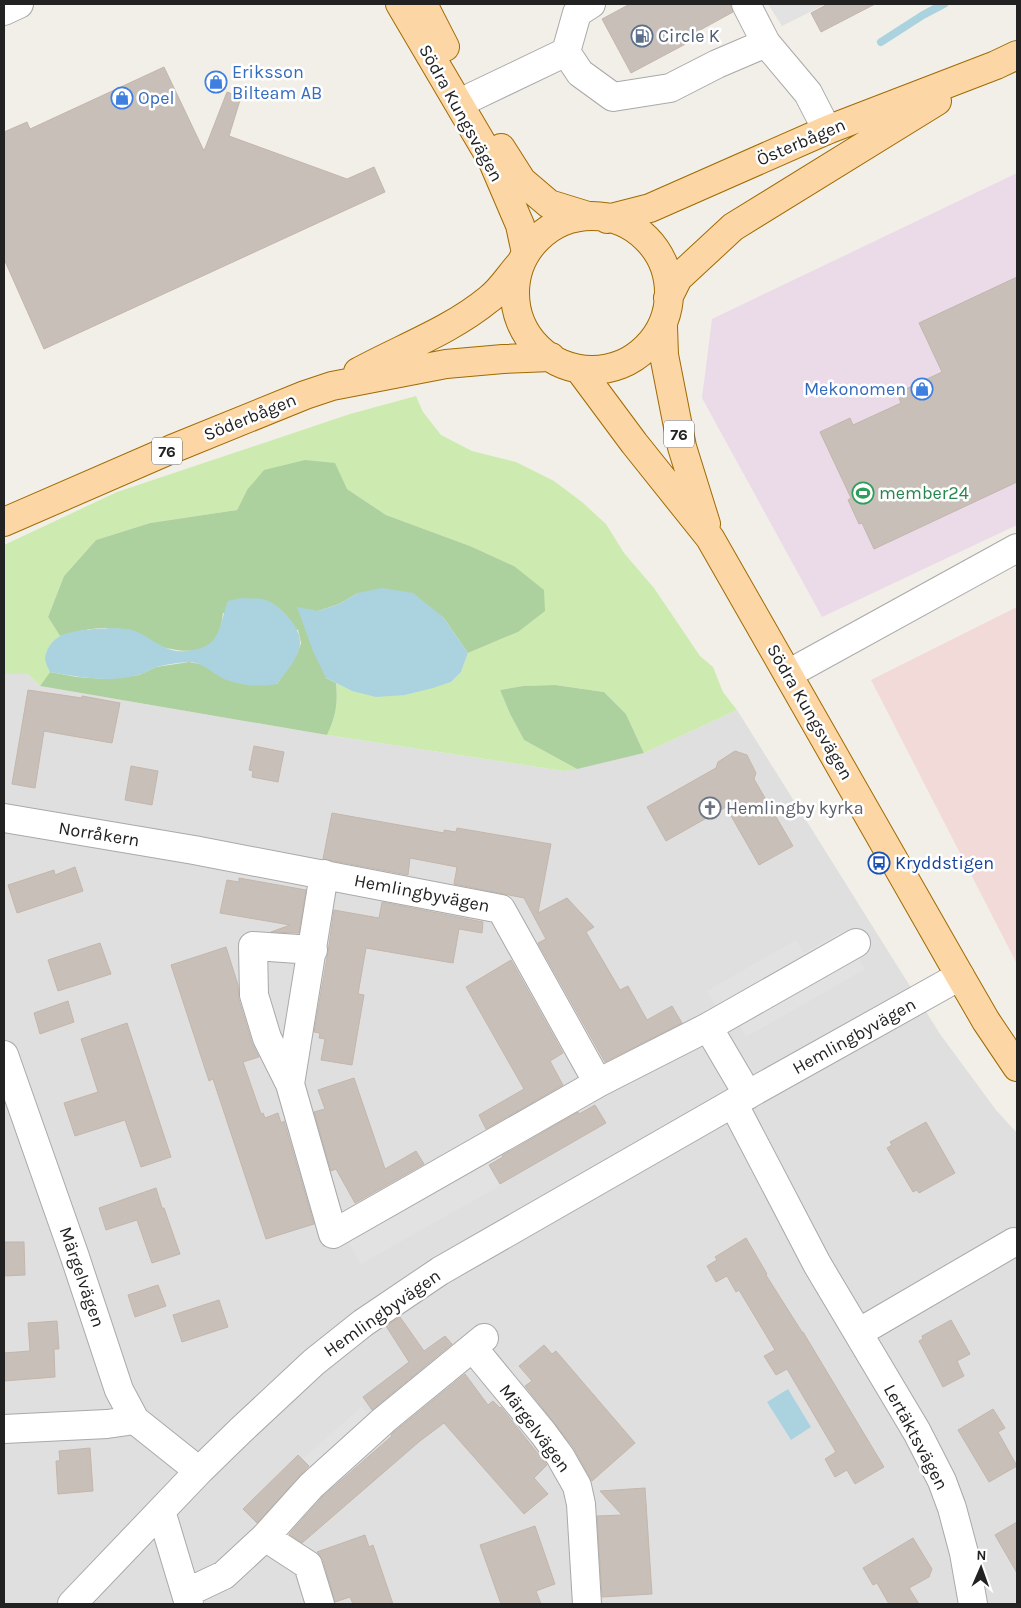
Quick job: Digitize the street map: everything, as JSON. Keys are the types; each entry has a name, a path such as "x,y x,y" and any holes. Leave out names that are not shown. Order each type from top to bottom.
{"main road":[{"name":"Södra Kungsvägen","path":"400,4 493,162 520,225 524,258"},
{"name":"Södra Kungsvägen","path":"422,4 472,97 522,181 549,204 598,218"},
{"name":"Österbågen","path":"598,218 650,208 827,130 1006,60"},
{"name":"Österbågen","path":"668,298 678,278 733,227 1006,60"},
{"path":"598,218 624,223 640,233 652,246 662,264 667,284 668,307 663,326 652,344 636,358 617,368 599,370 579,369 551,357 539,349 526,333 516,312 514,293 516,280 524,258 537,238 552,227 570,219 598,218"},
{"name":"Söderbågen","path":"332,386 434,334 475,309 491,298 524,258"},
{"name":"Södra Kungsvägen","path":"663,326 664,355 682,447 710,538"},
{"name":"Söderbågen","path":"4,522 172,449 305,395 332,386 446,364 551,357"},
{"name":"Södra Kungsvägen","path":"579,369 634,443 710,538 986,1021 1017,1067"}],"street":[{"path":"4,11 19,4"},
{"path":"472,97 566,52 577,13 591,4"},
{"path":"746,4 766,42 808,93 827,130"},
{"path":"566,52 580,73 613,97 670,88 766,42"},
{"path":"788,674 1017,548"},
{"name":"Norråkern","path":"4,818 194,850"},
{"name":"Hemlingbyvägen","path":"194,850 502,909 598,1083"},
{"path":"290,1084 324,874"},
{"path":"312,950 254,946 254,996 267,1038 290,1084 333,1234 598,1083 708,1027 856,943"},
{"name":"Hemlingbyvägen","path":"72,1604 199,1471 314,1362 362,1323 440,1271 740,1099 960,976"},
{"path":"708,1027 740,1099"},
{"name":"Märgelvägen","path":"4,1055 79,1267 120,1390 135,1420 199,1471"},
{"name":"Lertäktsvägen","path":"740,1099 810,1250 917,1432 942,1481 952,1508 964,1553 973,1604"},
{"path":"858,1334 1014,1242"},
{"name":"Märgelvägen","path":"161,1511 188,1599 224,1575 265,1537 311,1486 377,1426 478,1343 560,1456 577,1486 581,1504 587,1604"},
{"path":"4,1429 107,1424 135,1420"},
{"path":"265,1537 308,1565 320,1604"}],"shaded area":[{"path":"768,4 826,4 782,26"},
{"path":"1017,173 1017,525 822,617 702,398 712,319"},
{"path":"1017,607 1017,964 871,680"},
{"path":"4,674 28,674 40,686 327,735 564,771 644,753 737,710 940,1034 996,1110 1017,1133 1017,1604 4,1604"},
{"path":"843,931 865,969 746,1037 738,1022 728,1027 707,991 796,940 804,953"},
{"path":"495,1159 508,1181 361,1264 348,1241"},
{"path":"361,1407 374,1421 316,1474 303,1459"}],"green space":[{"path":"416,396 423,412 441,435 472,451 516,462 554,481 582,502 606,524 624,553 654,588 700,656 713,667 723,692 737,710 644,753 626,714 604,692 555,685 523,686 500,690 524,740 577,769 564,771 327,735 336,710 336,683 352,691 405,695 451,682 461,672 468,653 518,632 514,566 470,546 386,515 347,489 247,490 237,510 150,523 96,540 64,576 48,617 60,636 48,648 46,661 50,672 40,686 28,674 4,674 4,545 117,492 350,414"},
{"path":"305,460 335,463 347,489 386,515 470,546 514,566 544,590 545,611 518,632 468,653 443,617 358,593 339,604 318,611 326,678 336,683 337,690 336,710 327,735 40,686 50,672 77,677 107,679 139,675 156,667 189,662 200,664 210,669 277,684 297,654 301,643 298,630 223,613 215,639 207,646 185,651 160,646 105,628 82,630 60,636 48,617 64,576 96,540 150,523 237,510 247,490 264,470"},
{"path":"555,685 604,692 626,714 644,753 577,769 524,740 500,690 523,686"}],"water":[{"path":"382,588 413,593 443,617 468,653 461,672 451,682 405,695 376,697 352,691 326,678 313,651 297,607 318,611 339,604 358,593"},
{"path":"242,598 262,599 275,605 288,616 300,637 297,655 277,684 257,686 237,683 224,679 200,664 190,662 156,667 140,674 116,679 50,672 46,663 45,658 48,648 60,636 96,629 117,628 132,630 171,650 187,651 201,648 210,643 218,633 228,601"},
{"path":"788,1389 811,1427 791,1440 767,1402"}],"building":[{"path":"630,4 730,4 733,12 691,35 693,40 631,73 602,19"},
{"path":"828,4 875,4 821,32 811,13"},
{"path":"164,67 204,151 227,92 241,97 229,136 347,179 374,167 385,192 44,349 4,259 4,132 27,122 30,129"},
{"path":"1017,277 1017,482 874,549 862,523 859,524 848,500 851,498 820,432 850,418 853,425 901,403 897,393 942,372 919,323"},
{"path":"28,690 82,698 82,696 120,703 112,743 44,731 35,788 12,784"},
{"path":"254,746 284,752 278,782 252,777 253,771 249,770"},
{"name":"Hemlingby kyrka","path":"735,751 747,755 756,773 754,779 793,846 759,865 726,807 666,841 647,807 716,768 718,762"},
{"path":"131,766 158,771 152,805 125,800"},
{"path":"332,813 444,833 444,830 456,832 457,828 551,844 538,913 567,898 594,927 586,932 620,990 628,986 647,1020 672,1006 682,1023 605,1062 538,943 546,939 524,898 454,884 457,867 410,858 408,875 323,859"},
{"path":"75,867 83,891 17,913 8,885 54,870 55,875"},
{"path":"239,878 306,890 299,933 271,932 290,925 220,913 227,880 239,882"},
{"path":"382,902 483,922 482,933 459,929 453,963 366,948 358,994 364,995 352,1065 321,1060 325,1039 319,1038 320,1033 314,1032 334,910 379,918"},
{"path":"100,943 111,974 58,991 48,960"},
{"path":"226,947 238,985 239,1000 252,1043 259,1057 243,1062 261,1114 263,1113 265,1118 278,1113 281,1123 284,1121 314,1224 266,1239 213,1079 209,1081 171,965"},
{"path":"511,960 563,1053 550,1061 563,1085 486,1129 479,1115 524,1089 466,987"},
{"path":"68,1001 74,1022 40,1034 34,1013"},
{"path":"127,1023 171,1157 141,1167 125,1120 75,1136 64,1103 98,1092 81,1039"},
{"path":"354,1078 385,1169 416,1151 424,1164 355,1203 336,1169 331,1171 314,1112 325,1109 318,1090"},
{"path":"595,1105 606,1123 500,1184 489,1165 578,1112 579,1114"},
{"path":"926,1122 955,1173 919,1193 917,1190 913,1192 887,1148 892,1145 890,1142"},
{"path":"156,1188 180,1254 152,1263 137,1220 106,1230 99,1208"},
{"path":"746,1238 766,1275 803,1332 884,1467 855,1484 847,1470 835,1477 825,1459 836,1452 787,1369 776,1375 764,1356 775,1350 739,1290 736,1292 727,1276 716,1282 707,1266 717,1260 715,1257"},
{"path":"4,1242 24,1242 25,1275 4,1276"},
{"path":"158,1285 166,1306 135,1317 128,1295"},
{"path":"219,1300 228,1327 182,1342 173,1315"},
{"path":"400,1317 424,1351 445,1336 452,1344 372,1410 363,1397 409,1362 386,1326"},
{"path":"951,1320 970,1354 957,1361 964,1376 943,1387 919,1341 923,1339 922,1336"},
{"path":"57,1321 59,1349 54,1349 55,1377 4,1381 4,1353 30,1351 28,1323"},
{"path":"544,1345 552,1354 556,1351 635,1443 592,1481 573,1447 525,1386 532,1381 519,1366"},
{"path":"465,1374 488,1405 493,1401 501,1407 547,1465 534,1478 548,1494 524,1514 444,1423 420,1441 302,1543 289,1534 322,1497 392,1436 394,1432"},
{"path":"993,1409 1005,1428 998,1432 1017,1466 989,1482 958,1430"},
{"path":"90,1448 93,1491 58,1494 56,1461 60,1461 59,1451"},
{"path":"298,1455 309,1466 257,1523 243,1509"},
{"path":"645,1488 652,1594 602,1597 597,1516 622,1515 600,1491"},
{"path":"1017,1522 1017,1573 995,1535"},
{"path":"535,1526 555,1584 536,1591 541,1604 501,1604 480,1545"},
{"path":"365,1535 369,1547 373,1545 393,1604 353,1604 350,1597 335,1602 323,1560 317,1552"},
{"path":"913,1538 932,1569 929,1577 909,1588 919,1604 889,1604 877,1583 873,1585 863,1568"}],"waterway":[{"path":"881,42 944,4"}],"place":[{"name":"Circle K","path":"642,36"},
{"name":"Eriksson Bilteam AB","path":"216,82"},
{"name":"Opel","path":"122,98"},
{"name":"Mekonomen","path":"922,389"},
{"name":"member24","path":"863,493"},
{"name":"Hemlingby kyrka","path":"710,808"},
{"name":"Kryddstigen","path":"879,863"}]}
